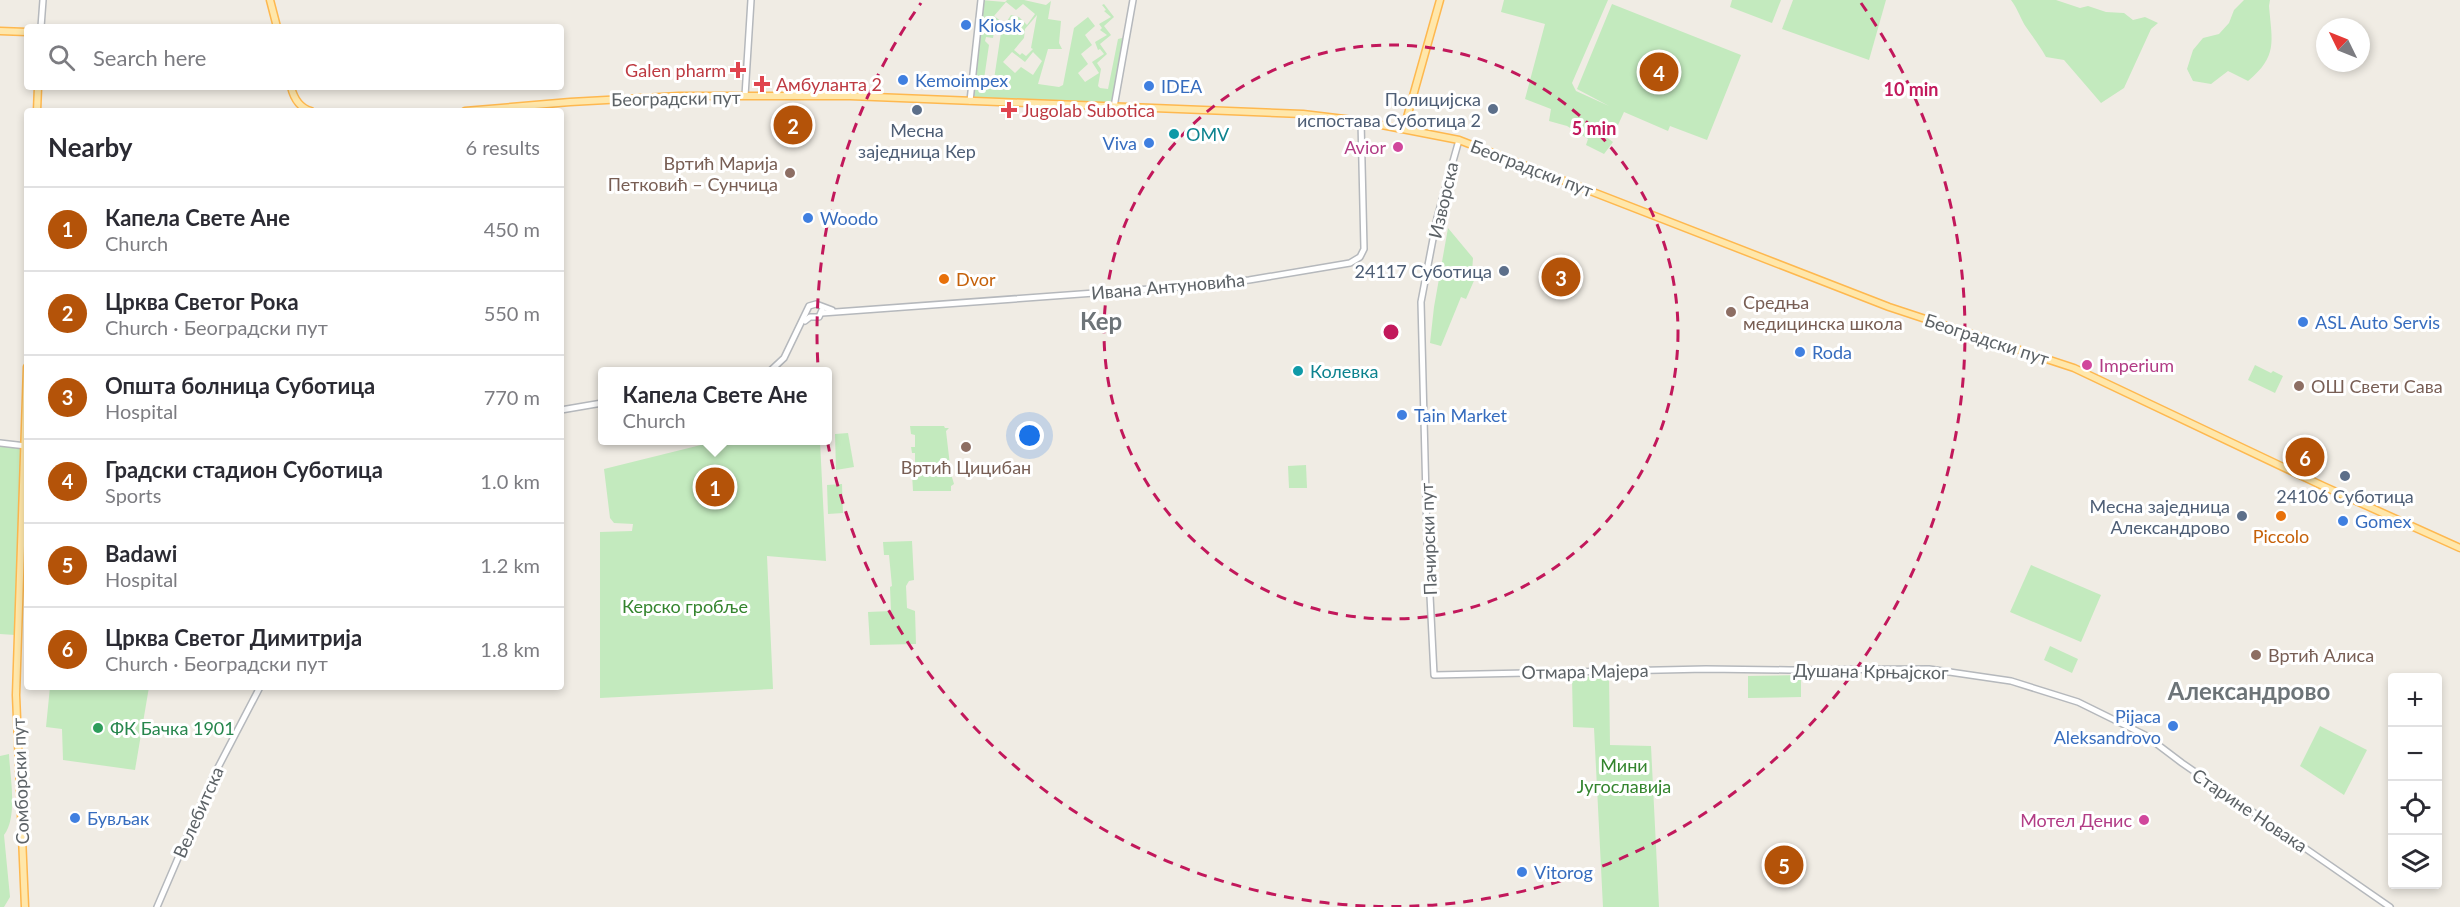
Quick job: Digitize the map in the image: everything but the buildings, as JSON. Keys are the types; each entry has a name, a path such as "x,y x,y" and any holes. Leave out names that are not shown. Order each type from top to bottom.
{"main road":[{"path":"270,0 275,24"},
{"path":"1404,129 1440,0"},
{"path":"0,31 24,32"},
{"path":"37,108 38,90"},
{"path":"292,90 295,98 304,108"},
{"name":"Београдски пут","path":"505,108 638,98 855,96 1303,114 1361,121 1459,140 1889,306 2074,368 2314,482 2460,548"},
{"name":"Сомборски пут","path":"24,494 16,687 25,907"}],"street":[{"path":"41,24 43,0"},
{"path":"745,96 751,0"},
{"path":"969,101 981,0"},
{"path":"1113,107 1133,0"},
{"name":"Ивана Антуновића","path":"821,311 837,312 1204,285 1250,280 1354,261 1364,249 1361,121"},
{"name":"Изворска","path":"1423,403 1421,302 1437,218 1459,140"},
{"path":"775,367 784,358 802,323 809,315 812,305 817,304 821,311 818,318 809,315"},
{"name":"Пачирски пут","path":"1423,403 1434,675"},
{"path":"564,410 598,404"},
{"path":"0,443 24,446"},
{"name":"Отмара Мајера","path":"1434,675 1736,669"},
{"name":"Душана Крњајског","path":"1736,669 1942,670 2011,681 2078,702 2108,715"},
{"name":"Велебитска","path":"157,907 212,779 258,690"},
{"name":"Старине Новака","path":"2108,715 2150,738 2182,763 2390,907"}],"green space":[{"path":"981,0 1005,2 1024,0 1046,5 1051,1 1048,19 1061,21 1059,43 1062,49 1048,49 1038,84 1059,87 1063,85 1074,28 1088,17 1095,26 1085,35 1092,45 1081,54 1088,64 1078,73 1085,82 1099,73 1092,62 1104,54 1100,49 1098,50 1095,42 1107,35 1100,30 1102,28 1099,24 1111,17 1104,11 1106,10 1102,5 1104,4 1114,17 1104,26 1111,35 1100,44 1107,54 1097,63 1101,69 1098,86 1100,88 1108,89 1118,39 1126,37 1114,107 970,101","holes":["1006,2 1016,10 1023,4 1035,14 1027,25 1019,17 1011,15 1005,24 994,16","1037,15 1031,48 1033,49 1026,56 1014,50 1024,38 1025,29","996,20 1002,26 993,86 983,86 989,45 985,41 986,37 993,38","1012,52 1025,62 1033,52 1042,61 1033,75 1021,67 1015,73 1003,62"]},
{"path":"1504,0 1608,0 1572,83 1576,91 1609,106 1577,89 1612,4 1741,55 1707,140 1670,126 1668,131 1624,112 1618,125 1601,119 1594,128 1613,142 1604,154 1586,145 1588,139 1567,126 1549,121 1551,109 1525,99 1545,24 1501,12"},
{"path":"1732,0 1781,0 1772,23 1730,7"},
{"path":"1793,0 1886,0 1869,60 1782,29"},
{"path":"2011,0 2056,0 2080,8 2088,6 2106,12 2124,13 2133,20 2145,17 2158,23 2151,29 2124,88 2101,103 2064,60 2046,57"},
{"path":"2244,0 2270,0 2272,39 2269,56 2264,64 2248,81 2228,71 2211,84 2193,81 2187,69 2193,50 2203,38 2219,34 2229,23 2234,10"},
{"path":"1448,228 1473,258 1472,272 1476,276 1466,299 1461,297 1441,346 1430,343"},
{"path":"2255,365 2283,376 2275,393 2248,380"},
{"path":"910,426 949,428 946,431 954,484 951,486 951,491 913,491 912,474 915,474 915,453 912,453 911,447 915,447 915,435 911,434"},
{"path":"848,433 854,467 836,470 835,434"},
{"path":"0,444 23,447 15,635 0,634"},
{"name":"Керско гробље","path":"701,445 820,445 826,561 767,556 773,689 600,698 600,532 632,531 633,524 614,523 610,518 604,469"},
{"path":"1306,465 1307,488 1289,488 1288,466"},
{"path":"842,484 843,513 828,514 827,485"},
{"path":"912,541 914,580 909,581 906,586 907,608 915,611 916,644 870,645 868,612 891,611 890,587 892,586 889,555 884,555 883,542"},
{"path":"2031,565 2101,595 2081,642 2010,612"},
{"path":"2050,646 2078,659 2072,673 2044,660"},
{"path":"1801,675 1801,697 1748,698 1748,676"},
{"name":"Мини Југославија","path":"1609,676 1610,745 1651,746 1659,907 1603,907 1594,728 1573,727 1572,677"},
{"name":"ФК Бачка 1901","path":"50,690 148,690 135,770 63,760 62,729 46,727"},
{"path":"2320,726 2367,750 2344,795 2300,766"},
{"path":"9,754 12,808 11,818 4,835 10,897 4,907 0,907 0,756"}],"place":[{"name":"Kiosk","path":"966,25"},
{"name":"Galen pharm","path":"738,70"},
{"name":"Градски стадион Суботица","path":"1659,72"},
{"name":"Kemoimpex","path":"903,80"},
{"name":"Амбуланта 2","path":"762,84"},
{"name":"IDEA","path":"1149,86"},
{"name":"Полицијска испостава Суботица 2","path":"1493,109"},
{"name":"Месна заједница Кер","path":"917,110"},
{"name":"Jugolab Subotica","path":"1009,110"},
{"name":"Црква Светог Рока","path":"793,125"},
{"name":"OMV","path":"1174,134"},
{"name":"Viva","path":"1149,143"},
{"name":"Avior","path":"1398,147"},
{"name":"Вртић Марија Петковић – Сунчица","path":"790,173"},
{"name":"Woodo","path":"808,218"},
{"name":"24117 Суботица","path":"1504,271"},
{"name":"Општа болница Суботица","path":"1561,277"},
{"name":"Dvor","path":"944,279"},
{"name":"Средња медицинска школа","path":"1731,312"},
{"name":"ASL Auto Servis","path":"2303,322"},
{"name":"Roda","path":"1800,352"},
{"name":"Imperium","path":"2087,365"},
{"name":"Колевка","path":"1298,371"},
{"name":"ОШ Свети Сава","path":"2299,386"},
{"name":"Tain Market","path":"1402,415"},
{"name":"Вртић Цицибан","path":"966,447"},
{"name":"Црква Светог Димитрија","path":"2305,457"},
{"name":"24106 Суботица","path":"2345,476"},
{"name":"Капела Свете Ане","path":"715,487"},
{"name":"Месна заједница Александрово","path":"2242,516"},
{"name":"Piccolo","path":"2281,516"},
{"name":"Gomex","path":"2343,521"},
{"name":"Вртић Алиса","path":"2256,655"},
{"name":"Pijaca Aleksandrovo","path":"2173,726"},
{"name":"ФК Бачка 1901","path":"98,728"},
{"name":"Бувљак","path":"75,818"},
{"name":"Мотел Денис","path":"2144,820"},
{"name":"Badawi","path":"1784,865"},
{"name":"Vitorog","path":"1522,872"}],"district":[{"name":"Кер","path":"1101,320"},
{"name":"Александрово","path":"2249,690"}]}
